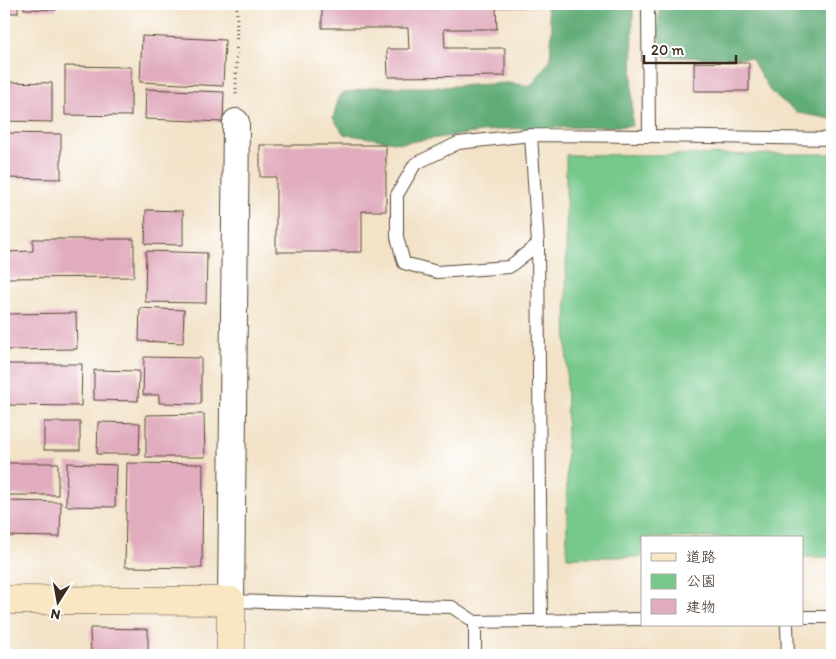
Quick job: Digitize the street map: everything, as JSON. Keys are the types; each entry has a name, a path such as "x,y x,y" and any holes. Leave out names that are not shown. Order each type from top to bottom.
{"street":[{"path":"231,655 236,122"},
{"path":"4,600 231,601"}],"lane":[{"path":"648,4 650,136"},
{"path":"531,135 538,244 541,621"},
{"path":"538,244 509,267 437,272 404,263 396,238 397,195 415,164 458,143 531,135 832,139"},
{"path":"231,601 452,607 475,622 641,619"},
{"path":"804,617 832,617"},
{"path":"475,622 476,655"},
{"path":"787,626 788,655"}],"path":[{"path":"236,122 237,4"}],"green space":[{"path":"546,4 633,4 632,126 503,129 401,143 344,134 333,118 340,94 374,87 438,87 507,83 531,86 550,60 552,28"},
{"path":"660,4 832,4 832,119 798,113 770,91 751,58 665,57 658,32"},
{"path":"832,154 832,557 804,557 804,536 641,536 641,557 567,557 566,155"}],"building":[{"path":"4,4 18,4 18,13 4,13"},
{"path":"24,4 56,4 56,10 24,9"},
{"path":"68,4 130,4 130,6 68,6"},
{"path":"322,4 540,4 540,7 496,7 497,29 444,29 445,48 505,48 505,76 388,77 387,49 409,49 408,28 322,28"},
{"path":"142,36 225,40 223,86 140,82"},
{"path":"694,62 749,63 749,91 694,91"},
{"path":"65,66 131,67 131,116 65,115"},
{"path":"4,82 52,83 52,122 4,121"},
{"path":"146,89 224,92 223,122 145,119"},
{"path":"4,133 61,134 61,179 4,178"},
{"path":"260,145 386,145 386,211 362,211 362,252 276,252 276,177 260,177"},
{"path":"146,210 183,211 183,245 145,244"},
{"path":"33,239 134,239 134,277 4,278 4,252 33,251"},
{"path":"146,251 207,253 206,303 145,302"},
{"path":"140,308 184,310 183,343 139,341"},
{"path":"76,313 77,349 4,350 4,314"},
{"path":"144,357 201,358 201,404 159,403 159,395 143,395"},
{"path":"4,364 82,364 81,406 4,405"},
{"path":"94,370 139,371 138,401 94,400"},
{"path":"204,414 205,457 146,457 146,415"},
{"path":"44,422 80,422 80,450 44,450"},
{"path":"98,422 140,423 139,454 97,454"},
{"path":"4,463 58,463 58,495 4,495"},
{"path":"67,463 116,465 115,507 66,506"},
{"path":"127,463 203,464 202,568 125,567"},
{"path":"4,501 61,502 60,537 4,536"},
{"path":"90,628 148,629 148,655 91,655"},
{"path":"505,653 764,653 764,655 505,655"}]}
